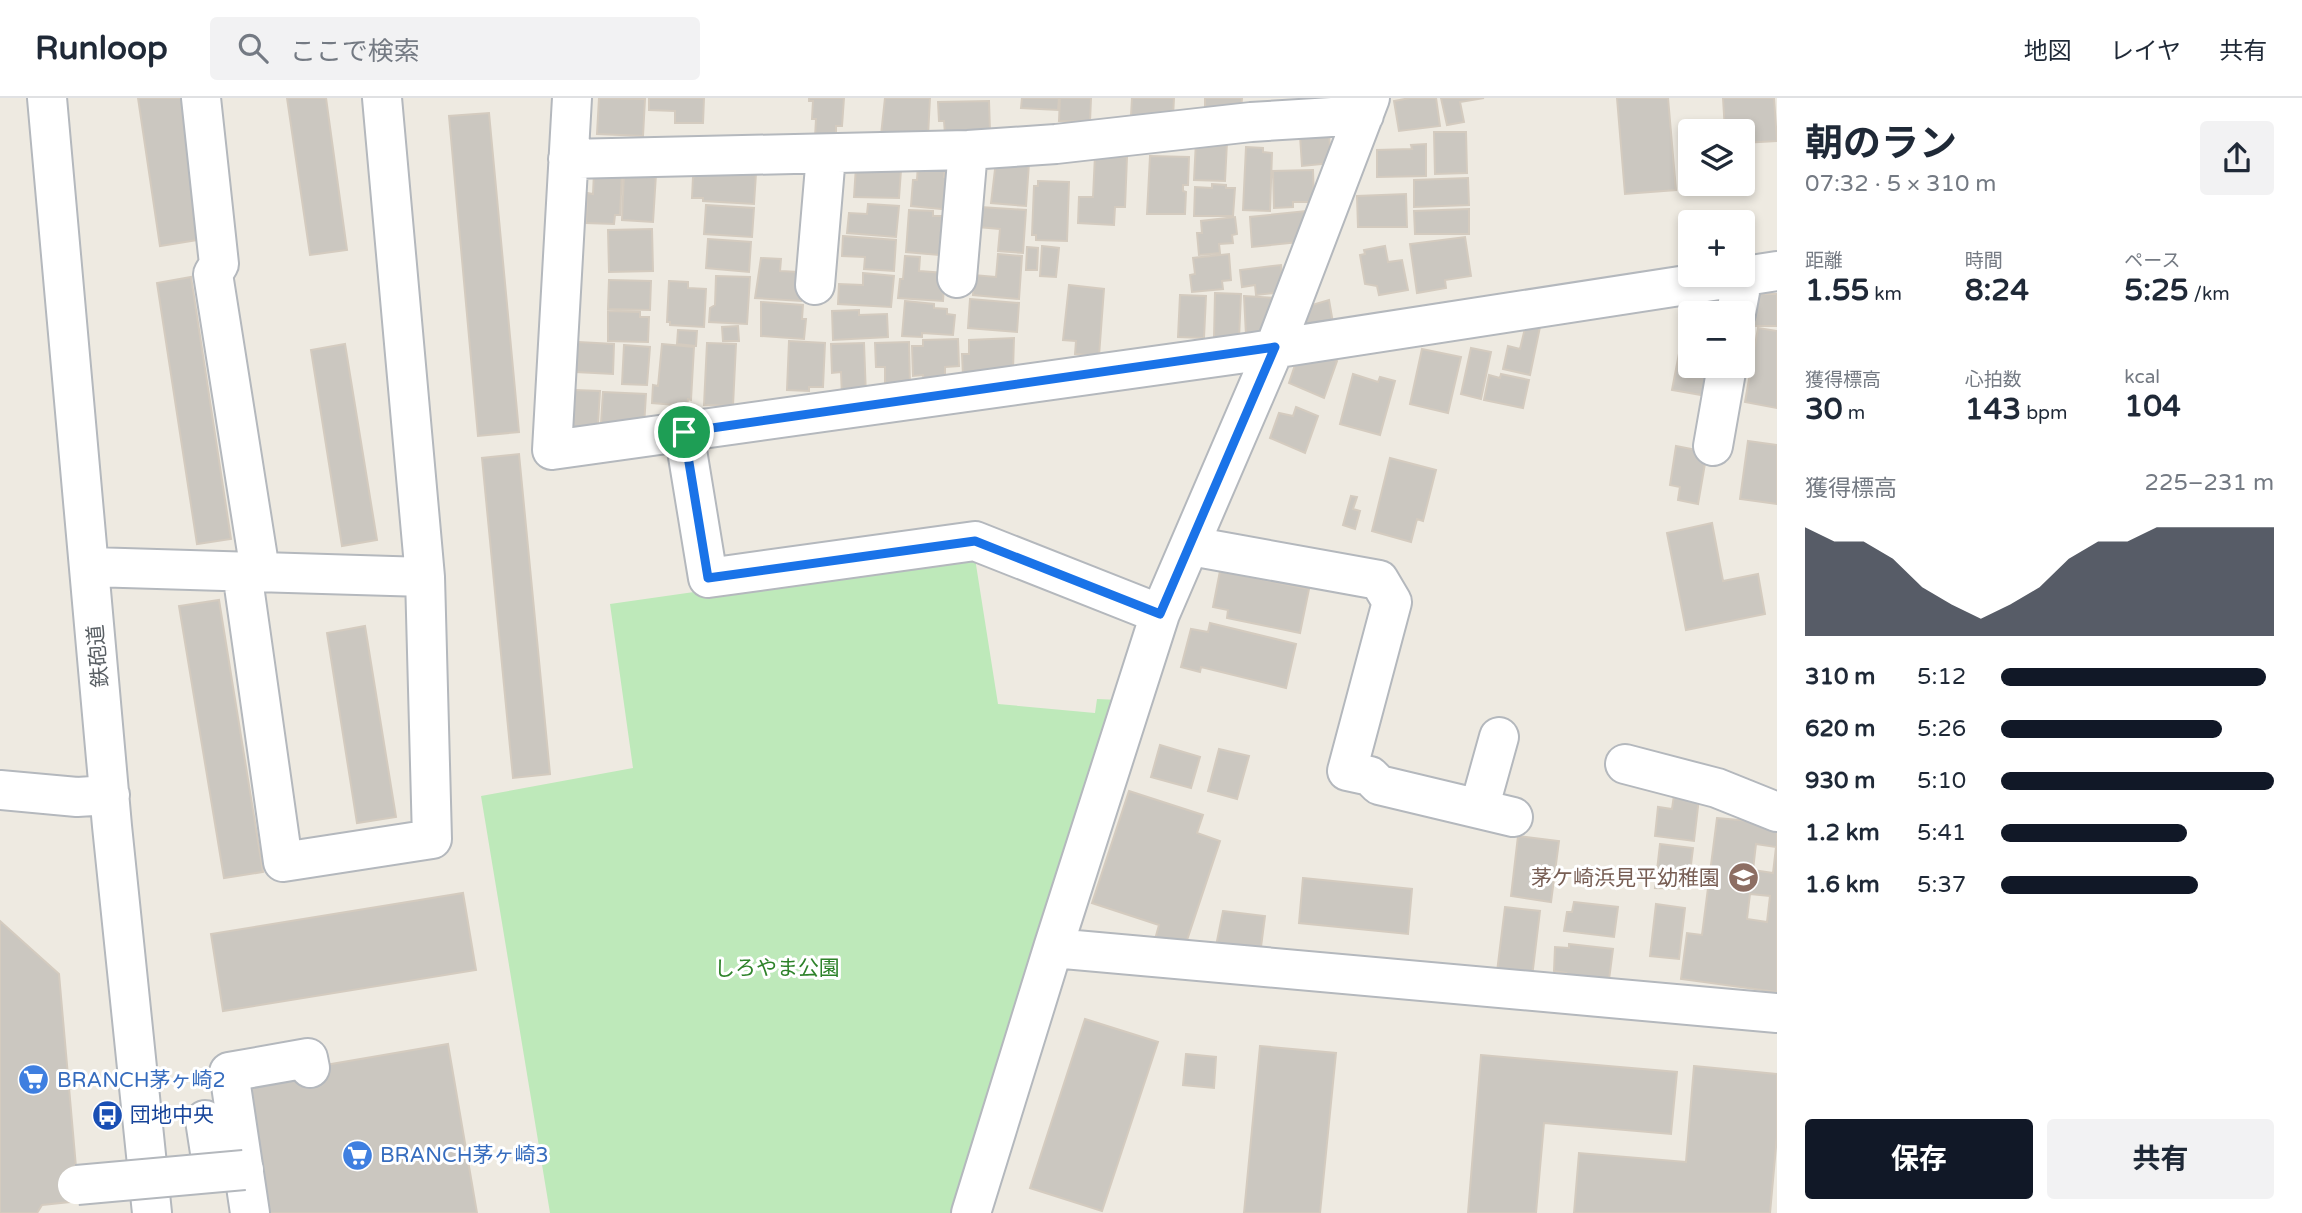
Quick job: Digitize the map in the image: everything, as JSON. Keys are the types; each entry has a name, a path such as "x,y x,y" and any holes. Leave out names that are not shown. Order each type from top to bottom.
{"street":[{"name":"鉄砲道","path":"47,98 110,795 152,1213"},
{"path":"201,98 219,264 213,274 251,571 283,862 432,839 425,577 382,98"},
{"path":"572,98 552,450 1275,347 1760,274"},
{"path":"568,159 968,150 1056,144 1367,107 1275,347 1160,614 971,1213"},
{"path":"957,278 968,150"},
{"path":"815,285 826,155"},
{"path":"1743,301 1760,274"},
{"path":"1713,446 1725,378"},
{"path":"684,432 708,578 975,541 1160,614"},
{"path":"1191,546 1379,580 1392,602 1348,771 1370,776 1379,785 1496,813 1499,737"},
{"path":"90,567 425,577"},
{"path":"1625,764 1717,788 1777,811"},
{"path":"0,790 77,797 110,795"},
{"path":"1053,948 1777,1013"},
{"path":"228,1171 229,1072 308,1058 310,1068"},
{"path":"205,1120 250,1213"},
{"path":"77,1185 228,1171"}],"green space":[{"name":"しろやま公園","path":"974,552 998,704 1095,713 1097,699 1120,700 956,1213 550,1213 481,796 633,768 610,604"}],"building":[{"path":"138,98 183,98 204,239 160,246"},
{"path":"287,98 326,98 347,250 310,255"},
{"path":"599,98 645,99 643,136 597,134"},
{"path":"649,98 704,98 703,123 675,123 675,111 649,110"},
{"path":"809,98 844,98 842,126 836,126 836,138 815,138 816,119 812,119 813,101 809,101"},
{"path":"885,98 930,98 928,136 881,135"},
{"path":"1022,98 1059,98 1058,110 1021,108"},
{"path":"1060,98 1091,98 1090,122 1059,121"},
{"path":"1132,98 1174,98 1173,117 1131,116"},
{"path":"1205,98 1242,98 1241,111 1205,109"},
{"path":"1436,98 1440,126 1399,131 1394,101"},
{"path":"1441,98 1484,98 1460,102 1464,122 1447,125"},
{"path":"1617,98 1668,98 1676,190 1625,194"},
{"path":"1723,98 1774,98 1777,141 1755,142 1755,119 1724,119"},
{"path":"989,101 990,132 945,134 944,121 939,121 938,102"},
{"path":"489,113 519,432 478,436 449,116"},
{"path":"1434,132 1466,132 1467,173 1435,174"},
{"path":"1329,133 1331,163 1302,166 1300,136"},
{"path":"1196,141 1227,142 1225,181 1194,180"},
{"path":"1426,144 1426,176 1377,177 1377,150 1412,149 1411,145"},
{"path":"1246,147 1263,148 1263,152 1272,153 1270,211 1243,210"},
{"path":"1095,155 1127,157 1125,207 1115,207 1114,225 1078,223 1079,197 1093,197"},
{"path":"1150,156 1189,157 1188,185 1183,185 1183,191 1186,192 1185,214 1147,214"},
{"path":"996,161 1029,163 1026,206 991,203"},
{"path":"918,164 945,168 944,177 952,178 951,210 911,206 913,180 917,180"},
{"path":"856,166 901,170 899,198 854,197"},
{"path":"1313,170 1314,202 1293,202 1293,207 1274,208 1273,171"},
{"path":"594,172 622,173 620,215 615,215 614,224 586,223 587,193 593,194"},
{"path":"624,173 656,174 653,222 622,220"},
{"path":"705,173 756,173 754,204 692,198 693,177"},
{"path":"1468,178 1469,205 1414,207 1414,180"},
{"path":"1038,181 1069,182 1067,241 1036,240 1036,235 1032,235 1034,186 1038,186"},
{"path":"1212,184 1235,188 1233,216 1194,216 1195,187 1212,188"},
{"path":"1406,194 1407,227 1358,227 1357,196"},
{"path":"868,204 899,206 896,237 847,233 849,213 867,214"},
{"path":"706,205 754,208 752,237 704,234"},
{"path":"980,207 1026,210 1023,253 998,251 1000,229 978,227"},
{"path":"1469,209 1469,234 1415,234 1414,211"},
{"path":"909,210 933,211 933,216 943,216 939,255 906,252"},
{"path":"1306,211 1307,229 1299,242 1252,247 1250,217"},
{"path":"1235,217 1237,234 1232,235 1233,243 1219,244 1220,253 1199,255 1197,233 1202,233 1201,221"},
{"path":"652,229 653,271 609,272 608,230"},
{"path":"843,236 896,240 894,271 864,269 865,257 842,256"},
{"path":"1465,237 1471,276 1445,280 1446,288 1417,293 1410,244"},
{"path":"708,239 751,242 749,272 706,268"},
{"path":"1042,246 1059,248 1056,277 1040,276"},
{"path":"1385,246 1388,262 1402,260 1408,290 1379,295 1377,286 1365,284 1360,255 1365,254 1364,250"},
{"path":"1027,247 1038,248 1037,270 1026,270"},
{"path":"998,254 1022,256 1019,299 973,295 974,275 996,277"},
{"path":"1229,254 1231,280 1222,281 1223,289 1192,292 1190,275 1195,274 1193,258"},
{"path":"905,256 920,257 919,271 945,273 943,301 898,298"},
{"path":"761,258 781,259 780,271 799,272 802,281 801,301 755,298"},
{"path":"1281,265 1284,292 1256,295 1255,285 1242,287 1240,270"},
{"path":"863,273 894,276 891,307 838,304 839,284 863,285"},
{"path":"716,276 750,277 747,324 709,322 710,308 715,305"},
{"path":"191,277 231,539 197,544 157,283"},
{"path":"609,280 651,281 650,310 608,309"},
{"path":"669,281 688,282 688,288 706,289 704,327 670,325 670,322 667,322"},
{"path":"1069,285 1104,289 1099,356 1075,354 1076,341 1063,340"},
{"path":"1215,293 1241,294 1239,339 1214,338"},
{"path":"1753,294 1777,294 1777,326 1755,326"},
{"path":"1180,295 1206,296 1204,338 1178,337"},
{"path":"1244,296 1278,298 1263,335 1246,335"},
{"path":"970,299 1019,303 1017,332 968,328"},
{"path":"1329,300 1333,323 1304,327 1302,312 1305,307"},
{"path":"905,301 934,304 934,308 947,309 947,314 955,315 953,335 922,333 922,337 902,336"},
{"path":"761,302 803,305 802,319 806,319 804,339 761,336"},
{"path":"859,310 859,315 887,314 888,337 833,340 832,311"},
{"path":"608,311 640,312 640,317 649,317 648,342 608,341"},
{"path":"1526,324 1540,327 1530,375 1503,369 1508,346 1520,349"},
{"path":"738,326 739,341 723,341 722,327"},
{"path":"1758,328 1777,331 1777,408 1745,402 1749,378 1755,378"},
{"path":"678,330 697,331 696,346 677,344"},
{"path":"1014,338 1013,370 963,376 962,354 969,354 969,340"},
{"path":"958,339 959,366 945,367 945,382 924,382 923,375 913,376 912,346 923,346 923,340"},
{"path":"789,341 825,343 823,387 809,387 809,391 787,390"},
{"path":"578,342 614,344 613,374 576,372"},
{"path":"909,342 910,386 885,387 885,367 876,367 875,343"},
{"path":"707,343 736,344 733,406 704,405"},
{"path":"864,343 866,396 842,397 841,372 832,373 831,344"},
{"path":"345,344 377,540 342,546 311,350"},
{"path":"662,344 694,347 691,400 688,399 687,406 652,403 653,385 658,386"},
{"path":"624,345 650,347 647,385 622,384"},
{"path":"1471,348 1491,352 1481,399 1461,394"},
{"path":"1422,349 1461,357 1448,413 1410,404"},
{"path":"1314,353 1337,361 1324,398 1289,383 1297,359"},
{"path":"1678,359 1678,378 1711,378 1707,396 1672,390"},
{"path":"1353,374 1378,382 1380,377 1395,381 1380,435 1340,424"},
{"path":"1501,374 1529,380 1523,408 1484,400 1489,375 1500,378"},
{"path":"575,390 600,391 598,424 593,424 592,429 573,428"},
{"path":"603,392 646,394 644,426 601,423"},
{"path":"1296,407 1318,416 1305,453 1270,438 1279,413 1293,416"},
{"path":"1748,441 1777,445 1777,504 1740,499"},
{"path":"1676,446 1707,452 1698,504 1678,500 1680,487 1670,485"},
{"path":"519,454 550,774 513,778 482,458"},
{"path":"1390,458 1436,470 1423,521 1417,519 1411,542 1372,531"},
{"path":"1351,496 1357,497 1353,509 1360,511 1355,529 1343,525"},
{"path":"1712,523 1723,581 1758,574 1765,614 1686,630 1667,533"},
{"path":"1220,571 1309,589 1300,633 1227,618 1228,610 1213,607"},
{"path":"219,600 263,872 224,878 179,606"},
{"path":"1210,623 1296,644 1286,688 1201,667 1200,672 1181,667 1191,629 1208,632"},
{"path":"365,626 396,817 357,823 327,633"},
{"path":"1160,745 1200,757 1191,788 1151,777"},
{"path":"1219,749 1249,756 1237,799 1208,791"},
{"path":"1129,791 1203,815 1197,833 1220,841 1184,949 1154,943 1159,925 1092,903"},
{"path":"1674,795 1699,798 1694,841 1655,836 1658,807 1672,809"},
{"path":"1717,818 1750,821 1777,830 1777,992 1681,979 1687,933 1702,935","holes":["1756,844 1776,847 1773,873 1753,870","1750,894 1770,896 1767,922 1747,919"]},
{"path":"1518,836 1559,841 1551,902 1511,896"},
{"path":"1660,844 1693,848 1688,889 1655,888"},
{"path":"1303,878 1412,889 1408,934 1299,923"},
{"path":"463,893 476,970 223,1011 211,934"},
{"path":"1574,902 1618,907 1614,937 1564,931 1567,912 1572,912"},
{"path":"1656,904 1685,908 1679,959 1650,956"},
{"path":"1505,907 1540,911 1532,977 1497,972"},
{"path":"1223,911 1265,916 1261,947 1256,946 1255,953 1215,951"},
{"name":"BRANCH茅ヶ崎2","path":"0,921 59,974 79,1201 42,1205 37,1213 0,1213"},
{"path":"1569,944 1613,949 1609,980 1565,975 1566,973 1554,971 1555,947 1569,948"},
{"path":"1085,1019 1158,1042 1102,1211 1030,1188"},
{"name":"BRANCH茅ヶ崎3","path":"448,1044 477,1213 268,1213 256,1205 250,1078"},
{"path":"1260,1046 1336,1053 1320,1213 1244,1213"},
{"path":"1186,1054 1216,1057 1214,1088 1183,1085"},
{"path":"1481,1055 1677,1072 1671,1134 1544,1123 1536,1213 1468,1213"},
{"path":"1694,1066 1777,1074 1777,1136 1770,1213 1574,1213 1579,1153 1686,1162"}],"place":[{"name":"茅ケ崎浜見平幼稚園","path":"1743,878"},
{"name":"BRANCH茅ヶ崎2","path":"34,1080"},
{"name":"団地中央","path":"107,1115"},
{"name":"BRANCH茅ヶ崎3","path":"357,1155"}],"route":[{"path":"1275,347 1160,614 975,541 708,578 684,432 1275,347"}]}
